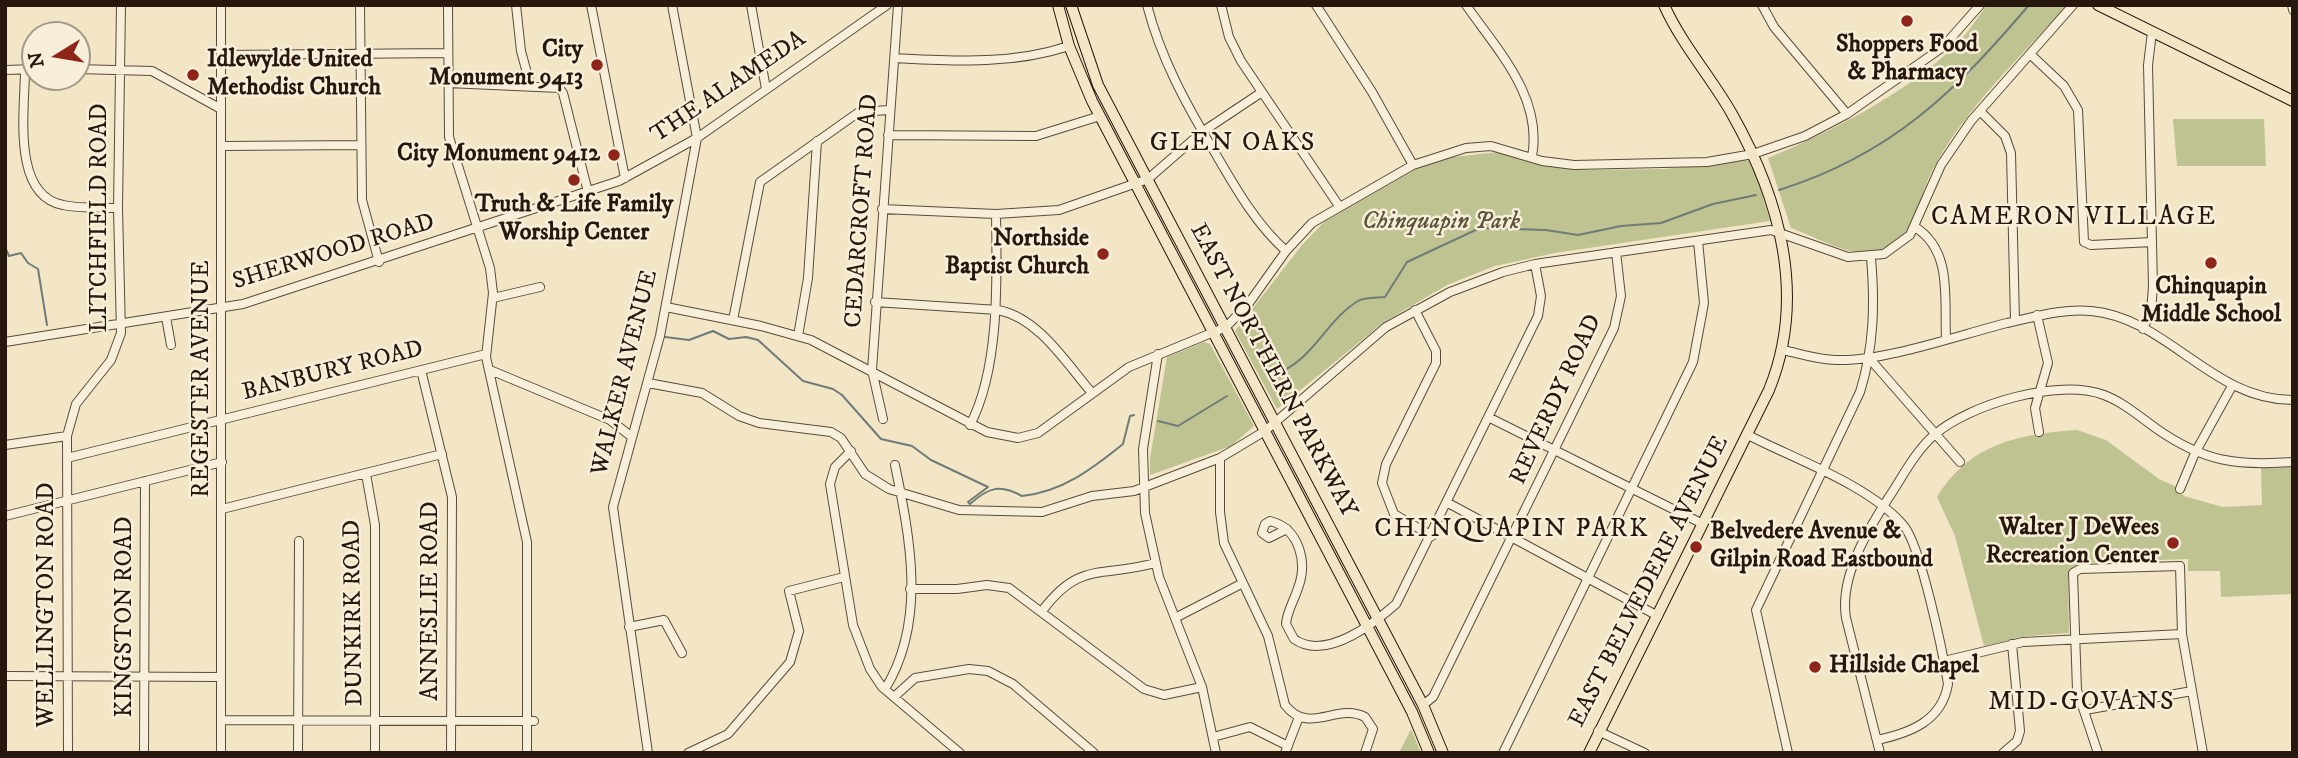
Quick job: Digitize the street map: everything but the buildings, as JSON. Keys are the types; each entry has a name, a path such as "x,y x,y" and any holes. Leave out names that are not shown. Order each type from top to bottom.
{"main road":[{"name":"EAST NORTHERN PARKWAY","path":"1058,5 1069,46 1100,116 1412,712 1429,753"},
{"name":"EAST NORTHERN PARKWAY","path":"1071,5 1086,57 1098,85 1423,705 1443,753"},
{"name":"EAST BELVEDERE AVENUE","path":"1588,753 1748,435 1783,350 1788,296 1779,231 1753,154 1664,5"},
{"path":"2098,5 2293,101"}],"street":[{"name":"LITCHFIELD ROAD","path":"67,458 67,436 76,404 119,346 121,5"},
{"name":"REGESTER AVENUE","path":"221,5 221,753"},
{"path":"360,5 362,200 379,261"},
{"path":"448,5 451,144 475,229 490,268 493,298 486,355 527,542 531,721 527,753"},
{"path":"516,5 521,51 530,84"},
{"path":"592,5 622,180"},
{"name":"WALKER AVENUE","path":"648,753 612,515 614,498 648,383 666,307 697,138 672,5"},
{"path":"751,5 766,89"},
{"name":"CEDARCROFT ROAD","path":"883,419 872,370 898,5"},
{"path":"1147,5 1170,72 1202,132 1258,223 1286,251"},
{"path":"1221,5 1232,45 1339,206"},
{"path":"1316,5 1373,92 1413,165"},
{"path":"1466,5 1523,89 1532,120 1532,158"},
{"path":"1762,5 1774,27 1847,114"},
{"path":"666,307 798,335 872,370 970,425 999,436 1032,436 1055,424 1129,367 1226,327 1249,303 1286,251 1312,223 1413,165 1441,155 1482,146 1498,146 1532,158 1557,163 1623,165 1707,162 1753,154 1808,135 1847,114 1942,47 1980,5"},
{"path":"648,383 702,393 739,416 759,423 831,432 851,451 865,474 881,485 959,510 1030,514 1092,496 1134,491 1143,485 1220,458 1265,431 1378,333 1415,310 1483,278 1535,264 1779,231 1837,254 1871,258 1898,246 1915,227 1944,160 1980,111 2073,5"},
{"name":"THE ALAMEDA","path":"622,180 697,138 884,6"},
{"path":"2144,329 2153,298 2149,54 2152,32"},
{"path":"2149,54 2165,38"},
{"path":"895,58 1011,60 1033,57 1069,46"},
{"path":"221,55 448,53"},
{"path":"2031,54 2064,86 2078,110 2084,242 2091,245 2152,242"},
{"path":"91,69 121,69 161,74 213,107 221,109"},
{"path":"448,83 554,86 563,93 588,192"},
{"path":"25,91 26,170 33,185 43,195 62,205 118,208"},
{"path":"882,209 996,214 1051,212 1148,179 1202,132 1262,92"},
{"path":"733,320 755,194 762,179 863,111 889,110"},
{"path":"1980,111 2005,136 2011,153 2015,321"},
{"path":"888,135 1036,136 1100,116"},
{"path":"798,335 808,278 817,141"},
{"path":"222,146 361,145"},
{"name":"SHERWOOD ROAD","path":"5,342 166,317 268,297 622,180"},
{"path":"970,425 987,382 994,310 996,214"},
{"path":"1915,227 1933,242 1942,258 1946,338"},
{"path":"1503,753 1633,489 1696,353 1704,303 1698,241"},
{"name":"REVERDY ROAD","path":"1423,705 1433,697 1617,321 1621,289 1616,252"},
{"path":"1788,753 1756,610 1854,407 1869,358 1874,314 1871,258"},
{"path":"1287,528 1298,546 1302,569 1299,587 1286,617 1290,635 1304,645 1321,646 1367,627 1401,596 1540,312 1541,296 1535,264"},
{"path":"493,298 540,286"},
{"path":"875,302 994,310 1026,320 1092,393"},
{"path":"1415,310 1437,359 1387,464 1382,483 1394,514 1432,536"},
{"path":"1783,350 1818,359 1869,358 2038,315 2091,311 2111,315 2144,329 2232,386 2263,397 2293,400"},
{"path":"2038,315 2048,363 2035,408 2039,432"},
{"path":"166,317 171,345"},
{"path":"1158,354 1145,433 1143,485 1155,563 1202,687 1216,753"},
{"name":"BANBURY ROAD","path":"67,458 486,355"},
{"path":"1869,358 1960,462"},
{"name":"ANNESLIE ROAD","path":"421,370 453,509 452,753"},
{"path":"490,370 505,379 610,420 632,437"},
{"path":"494,388 505,379"},
{"path":"2180,489 2195,453 2232,386"},
{"path":"1880,753 1844,605 1851,573 1882,508 1936,434 1981,408 2039,393 2071,389 2105,395 2195,453 2240,464 2293,462"},
{"path":"1489,418 1703,524"},
{"path":"1748,435 1823,472 1895,516 1910,537 1948,684 1944,703 1919,727 1877,740"},
{"path":"5,444 67,436"},
{"path":"851,451 835,467 830,484 844,577 858,638 875,678 885,690 960,753"},
{"path":"222,509 442,454"},
{"name":"WELLINGTON ROAD","path":"67,458 68,753"},
{"path":"1220,458 1223,536 1271,645 1285,705 1299,716 1310,720 1343,713 1361,715 1373,729 1365,753"},
{"path":"5,516 222,462"},
{"path":"885,690 907,635 911,589 911,545 895,465"},
{"name":"DUNKIRK ROAD","path":"366,474 375,525 375,753"},
{"name":"KINGSTON ROAD","path":"144,753 145,481"},
{"path":"1448,503 1658,616"},
{"path":"298,753 299,541"},
{"path":"1042,611 1059,589 1083,574 1155,563"},
{"path":"2098,753 2077,690 2073,573 2080,569 2180,566 2182,634 2203,753"},
{"path":"688,753 735,726 790,662 799,631 789,591 844,577"},
{"path":"1175,618 1243,583"},
{"path":"911,589 1000,585 1017,592 1144,689 1164,695 1202,687"},
{"path":"629,627 664,620 682,653"},
{"path":"1944,661 2012,644 2075,638 2182,634"},
{"path":"2006,751 2017,741 2020,731 2012,644"},
{"path":"894,697 915,678 969,669 988,671 1013,684 1094,753"},
{"path":"5,676 221,677"},
{"path":"2085,710 2192,691"},
{"path":"1213,737 1250,727 1286,749 1299,716"},
{"path":"221,720 531,721"},
{"path":"1598,731 1645,753"}],"green space":[{"path":"1987,5 2067,5 1994,84 1960,126 1932,171 1905,233 1887,247 1863,252 1838,247 1791,228 1768,158 1843,123 1914,79 1957,44"},
{"path":"2173,119 2264,119 2266,166 2177,166"},
{"name":"Chinquapin Park","path":"1498,152 1589,170 1666,169 1752,160 1770,221 1555,253 1495,266 1447,285 1384,322 1277,409 1235,331 1302,245 1324,222 1418,168 1445,158"},
{"path":"1204,342 1210,344 1254,426 1231,446 1150,475 1150,458 1167,357"},
{"path":"2077,430 2106,440 2159,479 2175,486 2184,496 2223,507 2262,505 2261,468 2293,467 2293,594 2221,597 2220,571 2188,571 2188,559 2081,563 2068,573 2069,633 2027,636 1984,646 1955,536 1937,497 1964,465 1997,445 2035,435"},
{"path":"1411,729 1421,753 1399,753"}],"waterway":[{"path":"1779,190 1819,176 1855,159 1918,117 1974,66 2029,5"},
{"path":"1273,375 1286,369 1308,352 1346,309 1367,298 1385,297 1407,262 1480,228 1546,230 1578,235 1621,226 1661,223 1713,204 1756,195"},
{"path":"5,247 9,256 21,253 28,263 38,269 47,325"},
{"path":"665,337 689,340 713,331 729,339 746,337 758,340 803,381 833,389 842,395 881,439 912,446 931,460 988,487 968,502 970,504 995,489 1022,496 1037,494 1076,478 1123,444 1130,416 1134,415"},
{"path":"1158,421 1178,426 1227,396"}],"place":[{"name":"Shoppers Food & Pharmacy","path":"1907,21"},
{"name":"City Monument 9413","path":"597,65"},
{"name":"Idlewylde United Methodist Church","path":"193,75"},
{"name":"City Monument 9412","path":"614,155"},
{"name":"Truth & Life Family Worship Center","path":"574,180"},
{"name":"Northside Baptist Church","path":"1103,254"},
{"name":"Chinquapin Middle School","path":"2211,263"},
{"name":"Walter J DeWees Recreation Center","path":"2173,543"},
{"name":"Belvedere Avenue & Gilpin Road Eastbound","path":"1696,547"},
{"name":"Hillside Chapel","path":"1815,667"}],"district":[{"name":"GLEN OAKS","path":"1233,145"},
{"name":"CAMERON VILLAGE","path":"2074,219"},
{"name":"CHINQUAPIN PARK","path":"1512,531"},
{"name":"MID-GOVANS","path":"2082,704"}]}
